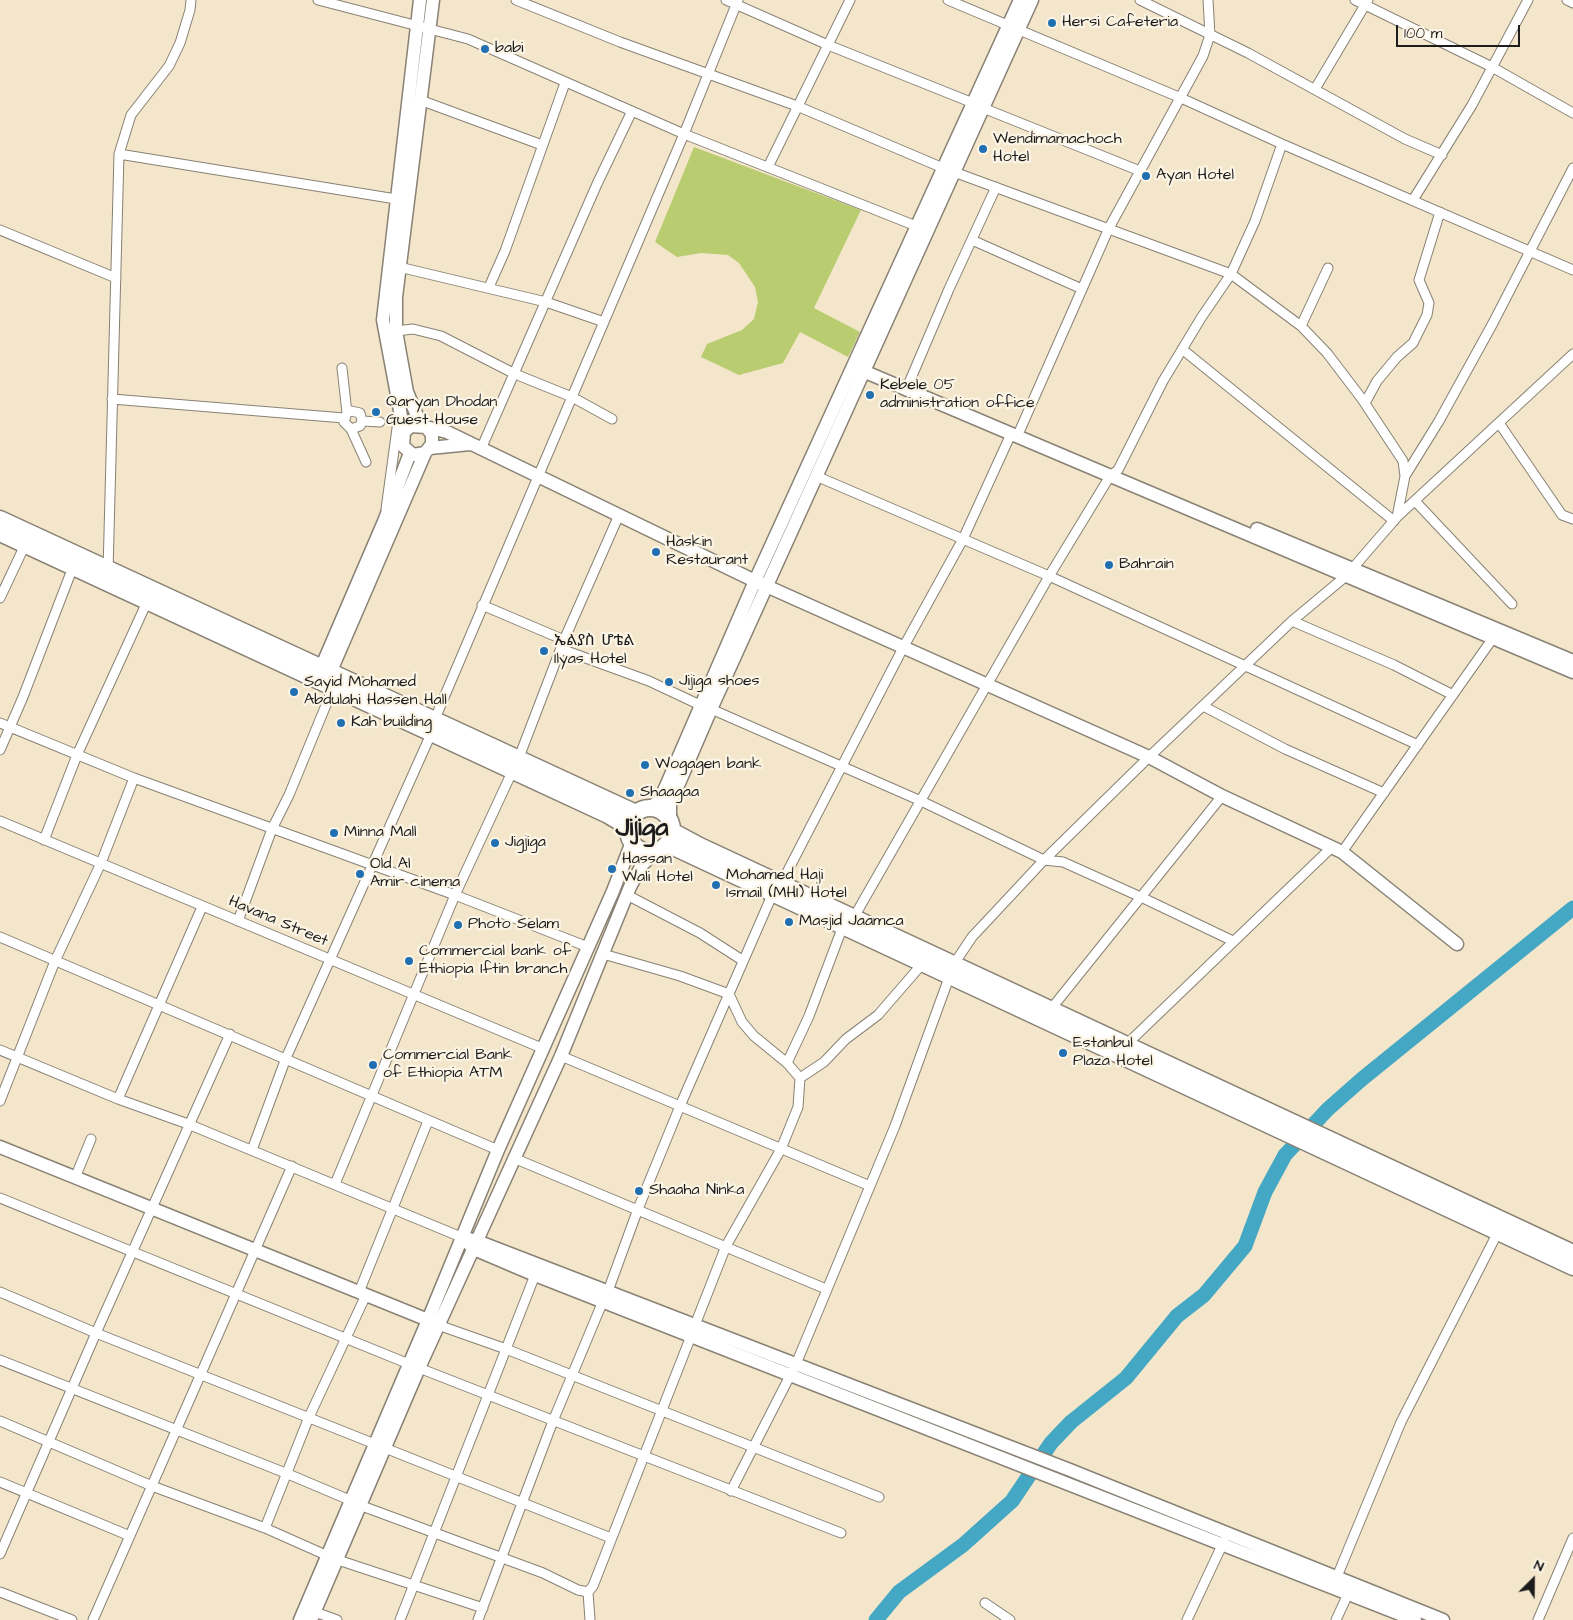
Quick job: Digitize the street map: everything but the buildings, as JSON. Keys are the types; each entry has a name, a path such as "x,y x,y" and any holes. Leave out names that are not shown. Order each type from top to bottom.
{"highway":[{"path":"0,519 108,576 325,679"},
{"path":"0,533 73,567 108,576 147,602 432,727 636,823 664,813 666,837"},
{"path":"636,823 644,851 666,837"},
{"path":"666,837 1267,1117 1573,1253"},
{"path":"849,922 923,963 952,969 1051,1009 1127,1044 1267,1117"},
{"path":"1324,1143 1498,1232 1573,1267"}],"main road":[{"path":"325,679 428,450 432,434 423,426 407,392 396,331 396,297 399,267 420,100 423,26 420,0"},
{"path":"433,0 423,26 396,199 384,320 404,432 403,446 410,453 417,455 428,450 475,446"},
{"path":"1013,29 1020,0"},
{"path":"433,1323 461,1237 588,947 636,823 660,800 706,707 1013,29 1032,0"},
{"path":"761,583 816,476 916,226 948,170"},
{"path":"860,365 909,383 1015,432"},
{"path":"860,365 1349,572 1573,661"},
{"path":"404,432 411,426 423,426 447,432 761,583 1148,757 1222,796 1337,850 1457,944"},
{"path":"325,679 410,453"},
{"path":"1349,572 1493,638 1573,672"},
{"path":"300,1620 333,1558 433,1323 476,1245 516,1159 561,1056 627,894 642,865 666,837 670,804 706,707"},
{"path":"0,1148 433,1323"},
{"path":"461,1237 535,1275 605,1296"},
{"path":"476,1245 1225,1539 1443,1620"},
{"path":"1225,1539 1348,1594 1415,1620"},
{"path":"313,1616 333,1558"}],"street":[{"path":"108,576 119,154 131,115 169,66 180,43 190,10 191,0"},
{"path":"318,0 468,39 684,134 916,226"},
{"path":"516,0 620,42 797,106 948,170 1231,274 1302,326 1327,353 1365,403 1403,461 1405,476 1396,519"},
{"path":"726,0 737,2 828,45 1140,171"},
{"path":"768,167 850,0"},
{"path":"948,0 1013,29 1181,98 1282,144 1531,250 1573,270"},
{"path":"1140,0 1315,89 1405,138 1442,155"},
{"path":"478,1620 638,1209 742,960 777,888 904,646 963,539 1015,432 1109,228 1203,56 1210,35 1208,0"},
{"path":"1355,0 1367,2 1492,67 1573,112"},
{"path":"1413,200 1442,155 1528,0"},
{"path":"1567,0 1573,3"},
{"path":"252,1150 286,1058 432,727 482,605 684,134 737,2"},
{"path":"1315,89 1367,2"},
{"path":"489,287 505,251 565,83"},
{"path":"420,100 542,145"},
{"path":"475,446 515,374 597,184 632,111"},
{"path":"787,1063 849,922 921,801 1049,576 1114,473 1182,349 1231,274 1255,220 1282,144"},
{"path":"119,154 396,199"},
{"path":"1405,476 1439,421 1573,168"},
{"path":"909,383 996,187"},
{"path":"1365,403 1377,381 1397,357 1412,343 1427,315 1429,303 1419,280 1440,212"},
{"path":"0,230 116,278"},
{"path":"972,240 1082,289"},
{"path":"399,267 546,302 604,322"},
{"path":"1302,326 1328,268"},
{"path":"396,331 413,329 441,336 515,374 572,397 612,420"},
{"path":"1182,349 1396,519"},
{"path":"731,1491 752,1446 793,1369 895,1126 952,969 972,936 1044,860 1148,757 1292,621 1349,572 1396,519 1573,354"},
{"path":"342,368 346,416 344,422 351,429 366,462"},
{"path":"112,399 346,416 356,411 360,413 362,421 360,426 351,429"},
{"path":"386,519 386,492 397,440 399,410"},
{"path":"362,421 380,422"},
{"path":"1499,422 1562,515 1573,519"},
{"path":"816,476 1049,576 1418,745"},
{"path":"1415,501 1512,604"},
{"path":"335,1184 415,996 455,895 515,766 563,644 619,515"},
{"path":"0,598 25,545"},
{"path":"0,750 23,697 73,567"},
{"path":"44,840 77,755 147,602"},
{"path":"482,605 563,644 921,801 1044,860 1063,862 1233,941"},
{"path":"1292,621 1394,665 1454,695"},
{"path":"1127,1044 1233,941 1337,850 1384,793 1493,638"},
{"path":"238,920 272,829 289,796 325,679"},
{"path":"1203,706 1285,749 1384,793"},
{"path":"0,722 134,778 455,895 588,947"},
{"path":"0,1101 19,1058 56,961 101,863 134,778"},
{"path":"1051,1009 1222,796"},
{"name":"Havana Street","path":"0,821 544,1049"},
{"path":"627,894 700,933 742,960"},
{"path":"118,1099 202,907"},
{"path":"0,937 498,1150"},
{"path":"590,1620 588,1592 726,1246 781,1149 798,1107 800,1078 787,1063 754,1036 742,1022 728,994 680,976 603,954"},
{"path":"800,1078 824,1062 846,1039 878,1015 923,963"},
{"path":"0,1554 188,1124 230,1034"},
{"path":"0,1050 118,1099 188,1124 394,1207 461,1237"},
{"path":"561,1056 870,1186"},
{"path":"265,1528 309,1417 345,1338 428,1121"},
{"path":"75,1178 91,1139"},
{"path":"516,1159 826,1289"},
{"path":"93,1620 292,1166"},
{"path":"0,1198 486,1395 841,1533"},
{"path":"1336,1579 1401,1422 1498,1232"},
{"path":"400,1620 486,1395 535,1275"},
{"path":"0,1292 96,1333 611,1538"},
{"path":"433,1323 506,1349 879,1497"},
{"path":"0,1360 357,1503 543,1573 578,1590 588,1592"},
{"path":"0,1421 152,1486 265,1528 333,1558 482,1608"},
{"path":"0,1482 130,1536"},
{"path":"1538,1620 1573,1538"},
{"path":"1187,1620 1225,1539"},
{"path":"0,1592 72,1620"},
{"path":"1336,1620 1348,1594"},
{"path":"985,1603 1010,1620"},
{"path":"313,1616 337,1620"}],"green space":[{"path":"694,147 861,210 814,308 860,332 848,357 800,332 783,363 739,375 701,357 707,344 742,330 754,319 758,302 755,287 739,263 728,255 701,253 677,257 655,242"}],"waterway":[{"path":"876,1620 899,1592 963,1545 1012,1501 1051,1443 1071,1422 1126,1378 1177,1316 1204,1295 1245,1246 1265,1192 1285,1155 1328,1109 1362,1079 1573,908"}],"place":[{"name":"Hersi Cafeteria","path":"1052,23"},
{"name":"babi","path":"485,49"},
{"name":"Wendimamachoch Hotel","path":"983,149"},
{"name":"Ayan Hotel","path":"1146,176"},
{"name":"Kebele 05 administration office","path":"870,395"},
{"name":"Qaryan Dhodan Guest House","path":"376,412"},
{"name":"Haskin Restaurant","path":"656,552"},
{"name":"Bahrain","path":"1109,565"},
{"name":"ኤልያስ ሆቴል Ilyas Hotel","path":"544,651"},
{"name":"Jijiga shoes","path":"669,682"},
{"name":"Sayid Mohamed Abdulahi Hassen Hall","path":"294,692"},
{"name":"Kah building","path":"341,723"},
{"name":"Wogagen bank","path":"645,765"},
{"name":"Shaagaa","path":"630,793"},
{"name":"Minna Mall","path":"334,833"},
{"name":"Jigjiga","path":"495,843"},
{"name":"Hassan Wali Hotel","path":"612,869"},
{"name":"Old Al Amir cinema","path":"360,874"},
{"name":"Mohamed Haji Ismail (MHI) Hotel","path":"716,885"},
{"name":"Masjid Jaamca","path":"789,922"},
{"name":"Photo Selam","path":"458,925"},
{"name":"Commercial bank of Ethiopia Iftin branch","path":"409,961"},
{"name":"Estanbul Plaza Hotel","path":"1063,1053"},
{"name":"Commercial Bank of Ethiopia ATM","path":"373,1065"},
{"name":"Shaaha Ninka","path":"639,1191"}],"district":[{"name":"Jijiga","path":"642,830"}]}
